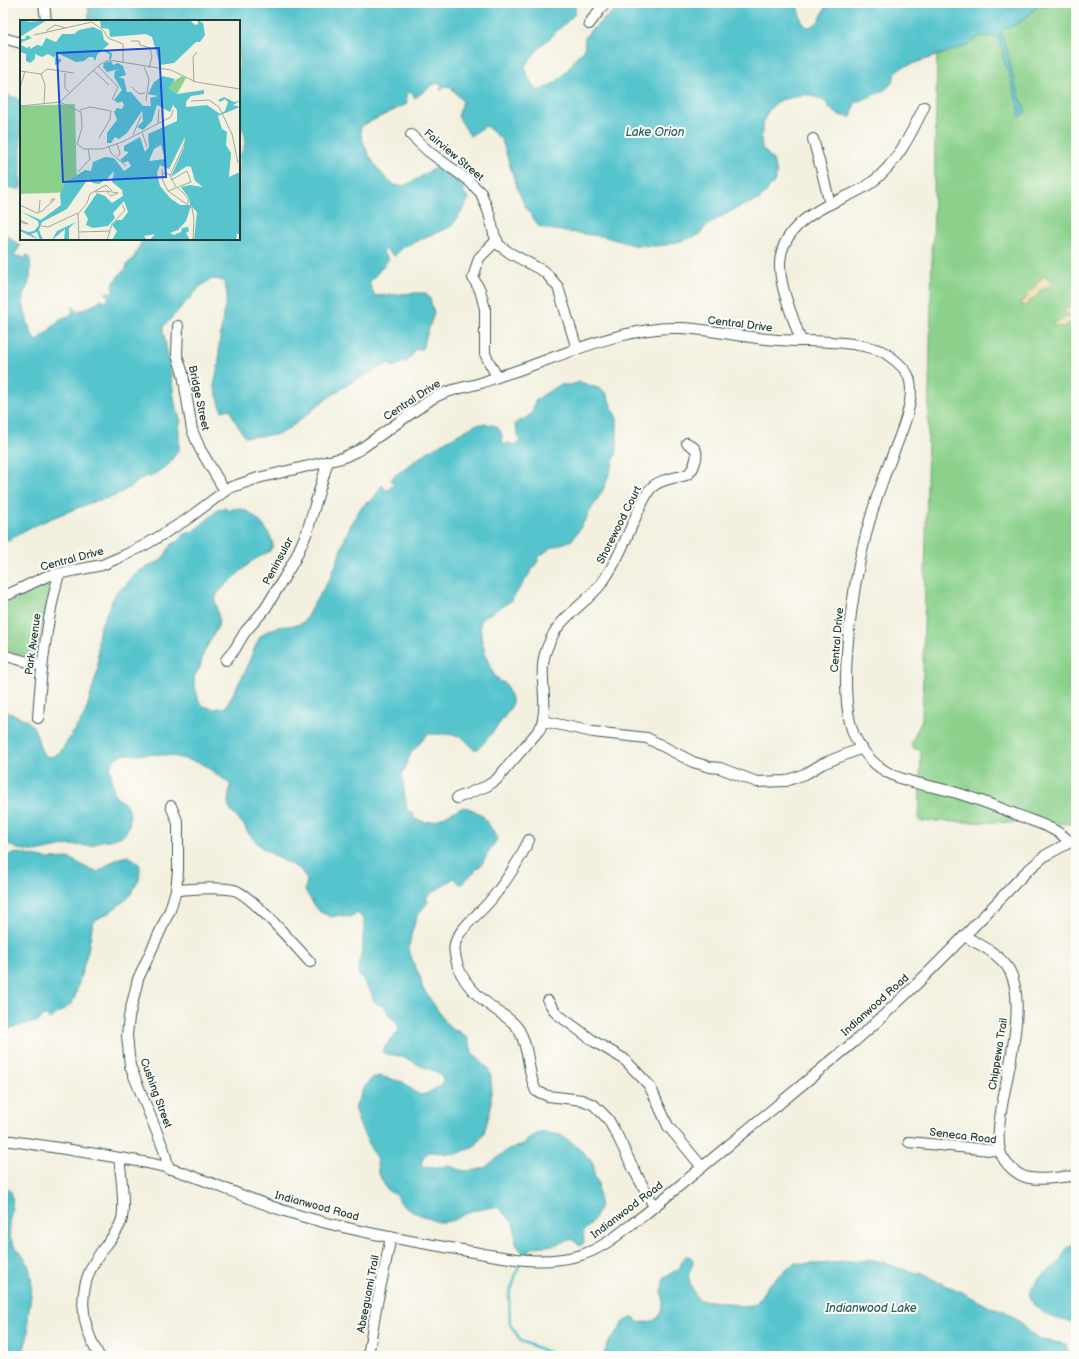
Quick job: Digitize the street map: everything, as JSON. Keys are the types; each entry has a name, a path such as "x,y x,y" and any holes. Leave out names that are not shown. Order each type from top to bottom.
{"street":[{"path":"44,3 46,20"},
{"path":"589,24 605,3"},
{"path":"3,38 20,43"},
{"path":"801,341 783,288 780,268 781,251 788,236 802,221 830,204 871,183 892,162 913,129 924,107"},
{"name":"Fairview Street","path":"411,135 429,152 468,180 481,193 499,245 510,253 545,272 558,287 577,349"},
{"path":"813,139 830,204"},
{"path":"496,377 485,354 485,309 480,290 473,278 479,258 497,240"},
{"name":"Bridge Street","path":"178,326 177,356 183,374 192,430 200,449 225,491"},
{"name":"Central Drive","path":"3,597 47,576 102,565 125,555 147,544 186,520 229,488 258,478 342,458 359,450 446,391 496,377 577,349 624,335 651,330 678,328 769,340 848,343 872,348 884,352 902,367 910,380 911,392 908,414 880,487 859,560 846,655 847,711 854,734 872,761 896,777 913,783 955,793 1016,814 1049,827 1072,840"},
{"name":"Shorewood Court","path":"543,721 544,703 542,668 546,650 551,638 558,627 601,584 624,547 637,513 653,485 687,474 693,468 696,458 696,451 687,443"},
{"name":"Peninsular","path":"226,660 245,632 264,609 295,558 307,532 328,461"},
{"name":"Park Avenue","path":"38,718 42,666 48,624 59,574"},
{"path":"3,655 42,666"},
{"path":"457,798 486,786 496,780 540,729 543,721 593,732 647,738 692,762 720,768 757,782 786,782 807,773 822,764 862,748"},
{"name":"Cushing Street","path":"169,1169 164,1150 130,1066 127,1035 129,1017 138,980 170,910 176,890 178,871 178,823 171,806"},
{"path":"529,840 521,856 500,888 489,902 465,926 457,939 454,952 457,967 467,984 487,1003 518,1028 524,1038 530,1063 531,1080 536,1091 548,1096 582,1100 594,1104 608,1119 654,1206"},
{"name":"Indianwood Road","path":"3,1140 119,1158 169,1169 193,1176 239,1195 288,1212 322,1222 391,1237 507,1258 533,1261 558,1259 582,1254 596,1249 608,1242 654,1206 883,1016 1027,871 1046,855 1072,840"},
{"path":"176,890 220,889 236,891 258,907 310,962"},
{"name":"Chippewa Trail","path":"964,936 993,952 1008,968 1015,987 1017,1007 1013,1044 1002,1099 998,1130 1000,1151"},
{"path":"548,1001 557,1014 595,1042 624,1059 648,1084 668,1126 702,1167"},
{"name":"Seneca Road","path":"909,1142 1000,1151 1006,1164 1018,1174 1030,1178 1076,1176"},
{"path":"99,1356 91,1342 84,1316 85,1283 98,1255 112,1238 122,1221 122,1185 119,1158"},
{"name":"Abseguami Trail","path":"368,1356 376,1308 391,1237"}],"green space":[{"path":"938,3 1076,3 1076,824 919,821 921,751 913,748 911,744 922,719 931,245 933,244"},
{"path":"46,585 49,587 51,593 47,600 38,650 34,656 29,657 3,649 3,606 30,591"}],"sand":[{"path":"1042,277 1051,280 1051,285 1040,290 1038,296 1032,299 1026,306 1021,305 1020,302 1026,299 1028,292 1033,289"},
{"path":"1073,303 1076,303 1075,323 1063,327 1054,326 1054,323 1068,317 1068,314 1064,313 1064,309"}],"water":[{"name":"Lake Orion","path":"88,3 576,3 575,14 540,47 525,66 528,77 538,91 556,82 567,71 578,55 584,51 585,38 589,32 617,8 628,5 631,11 634,3 796,3 802,22 807,27 815,25 818,22 827,3 1049,3 1045,6 1040,5 1019,23 1000,31 1007,50 1015,84 1025,109 1025,113 1020,117 1020,112 998,37 980,36 970,44 903,67 896,72 892,83 887,88 855,103 851,117 836,113 830,109 826,102 811,95 801,95 782,100 768,112 762,130 762,148 773,160 777,174 774,182 760,199 735,209 719,218 705,227 699,235 666,245 633,245 606,237 548,229 538,226 521,198 502,140 486,126 470,136 458,116 463,102 450,86 445,87 441,91 441,83 432,85 415,98 412,92 410,92 406,96 407,102 405,105 361,127 361,134 367,152 379,171 393,184 403,186 435,168 454,179 463,188 463,192 469,199 452,226 405,246 394,256 385,249 383,253 389,259 369,283 375,296 426,293 430,299 434,313 422,349 414,350 413,354 407,361 393,367 390,363 387,364 350,383 312,409 311,412 287,430 275,435 245,437 235,421 230,409 222,411 214,386 219,361 219,346 227,293 224,283 221,280 209,280 200,287 163,327 175,404 181,421 179,428 179,449 169,464 150,477 145,476 129,488 113,497 95,501 52,518 27,529 3,544 3,232 20,246 14,255 18,257 21,256 23,259 27,255 29,256 31,269 28,285 23,295 23,305 36,342 61,319 73,314 72,307 74,307 77,312 96,304 101,299 107,302 109,298 106,293 114,292 112,286 119,275 126,269 127,264 133,259 142,240 240,240 240,154 243,149 245,136 240,126 240,20 89,20"},
{"path":"3,89 12,98 16,97 20,100 20,189 10,188 3,191"},
{"path":"580,382 601,389 606,393 617,419 617,451 604,488 572,540 551,548 538,557 538,561 511,601 481,619 480,626 482,641 489,665 496,678 505,683 511,698 511,707 497,727 478,749 474,749 461,736 428,734 411,753 402,775 407,811 413,813 414,819 425,822 435,821 465,807 482,815 498,838 482,864 462,884 454,878 426,897 428,902 417,916 411,935 409,948 412,960 421,979 422,987 449,1027 466,1037 473,1054 488,1068 491,1077 491,1108 484,1133 477,1144 457,1154 429,1152 423,1157 421,1165 427,1168 449,1166 464,1171 477,1170 486,1167 508,1149 524,1145 528,1139 545,1132 560,1135 573,1143 589,1158 594,1166 594,1175 598,1183 600,1209 589,1226 583,1232 584,1242 582,1245 578,1245 573,1239 554,1245 534,1247 531,1249 529,1254 522,1252 516,1244 514,1224 499,1208 493,1207 471,1211 454,1220 438,1222 404,1207 395,1195 387,1190 378,1172 377,1161 361,1128 355,1109 366,1084 373,1078 379,1076 403,1082 416,1093 421,1095 441,1086 443,1081 437,1072 404,1057 385,1054 383,1051 399,1030 399,1027 389,1015 385,1007 374,1001 371,992 359,975 358,965 363,948 365,926 362,917 357,913 350,917 340,915 331,917 320,912 305,890 307,880 300,869 261,847 248,833 244,825 232,813 229,808 228,801 230,784 200,763 177,757 167,755 124,754 116,758 110,766 114,795 126,804 130,815 124,835 111,840 101,841 91,846 69,845 36,852 18,849 9,845 3,840 3,709 25,719 31,724 34,728 42,751 48,757 55,756 61,751 84,716 98,670 98,639 100,627 117,591 124,587 137,572 160,561 171,545 178,541 184,534 194,531 219,509 225,508 229,511 235,508 242,509 256,518 268,532 273,545 270,551 252,561 228,583 217,594 215,600 219,619 218,626 204,652 200,667 194,677 195,687 199,701 204,706 213,709 226,707 246,670 260,637 267,631 278,627 297,625 304,622 331,577 347,533 356,515 367,502 369,503 373,499 382,485 387,491 394,485 391,479 402,470 430,450 475,425 487,424 495,426 502,435 504,445 508,443 515,445 520,442 515,424 520,420 522,421 532,413 535,401 560,385 571,385"},
{"path":"19,853 48,859 68,858 97,872 119,858 128,856 139,864 139,880 129,897 93,923 88,950 74,1000 70,1005 50,1019 44,1015 39,1021 11,1028 3,1033 3,857"},
{"path":"3,1186 8,1189 13,1199 9,1225 11,1239 26,1261 31,1277 32,1288 24,1356 3,1356"},
{"path":"1076,1243 1076,1322 1061,1320 1044,1313 1032,1301 1030,1294 1033,1286 1038,1280 1059,1262 1065,1250"},
{"name":"Indianwood Lake","path":"684,1257 691,1257 693,1261 689,1273 689,1280 695,1295 699,1300 729,1303 746,1307 756,1304 768,1285 795,1263 817,1264 874,1260 883,1262 898,1268 927,1275 938,1282 960,1291 990,1307 1003,1310 1019,1321 1037,1339 1066,1344 1069,1356 603,1356 610,1340 619,1330 622,1323 633,1317 639,1322 648,1322 658,1318 661,1314 663,1305 662,1288 664,1277 679,1269"}],"waterway":[{"path":"522,1258 524,1253"},
{"path":"520,1262 509,1296 510,1324 521,1341 558,1356"}]}
